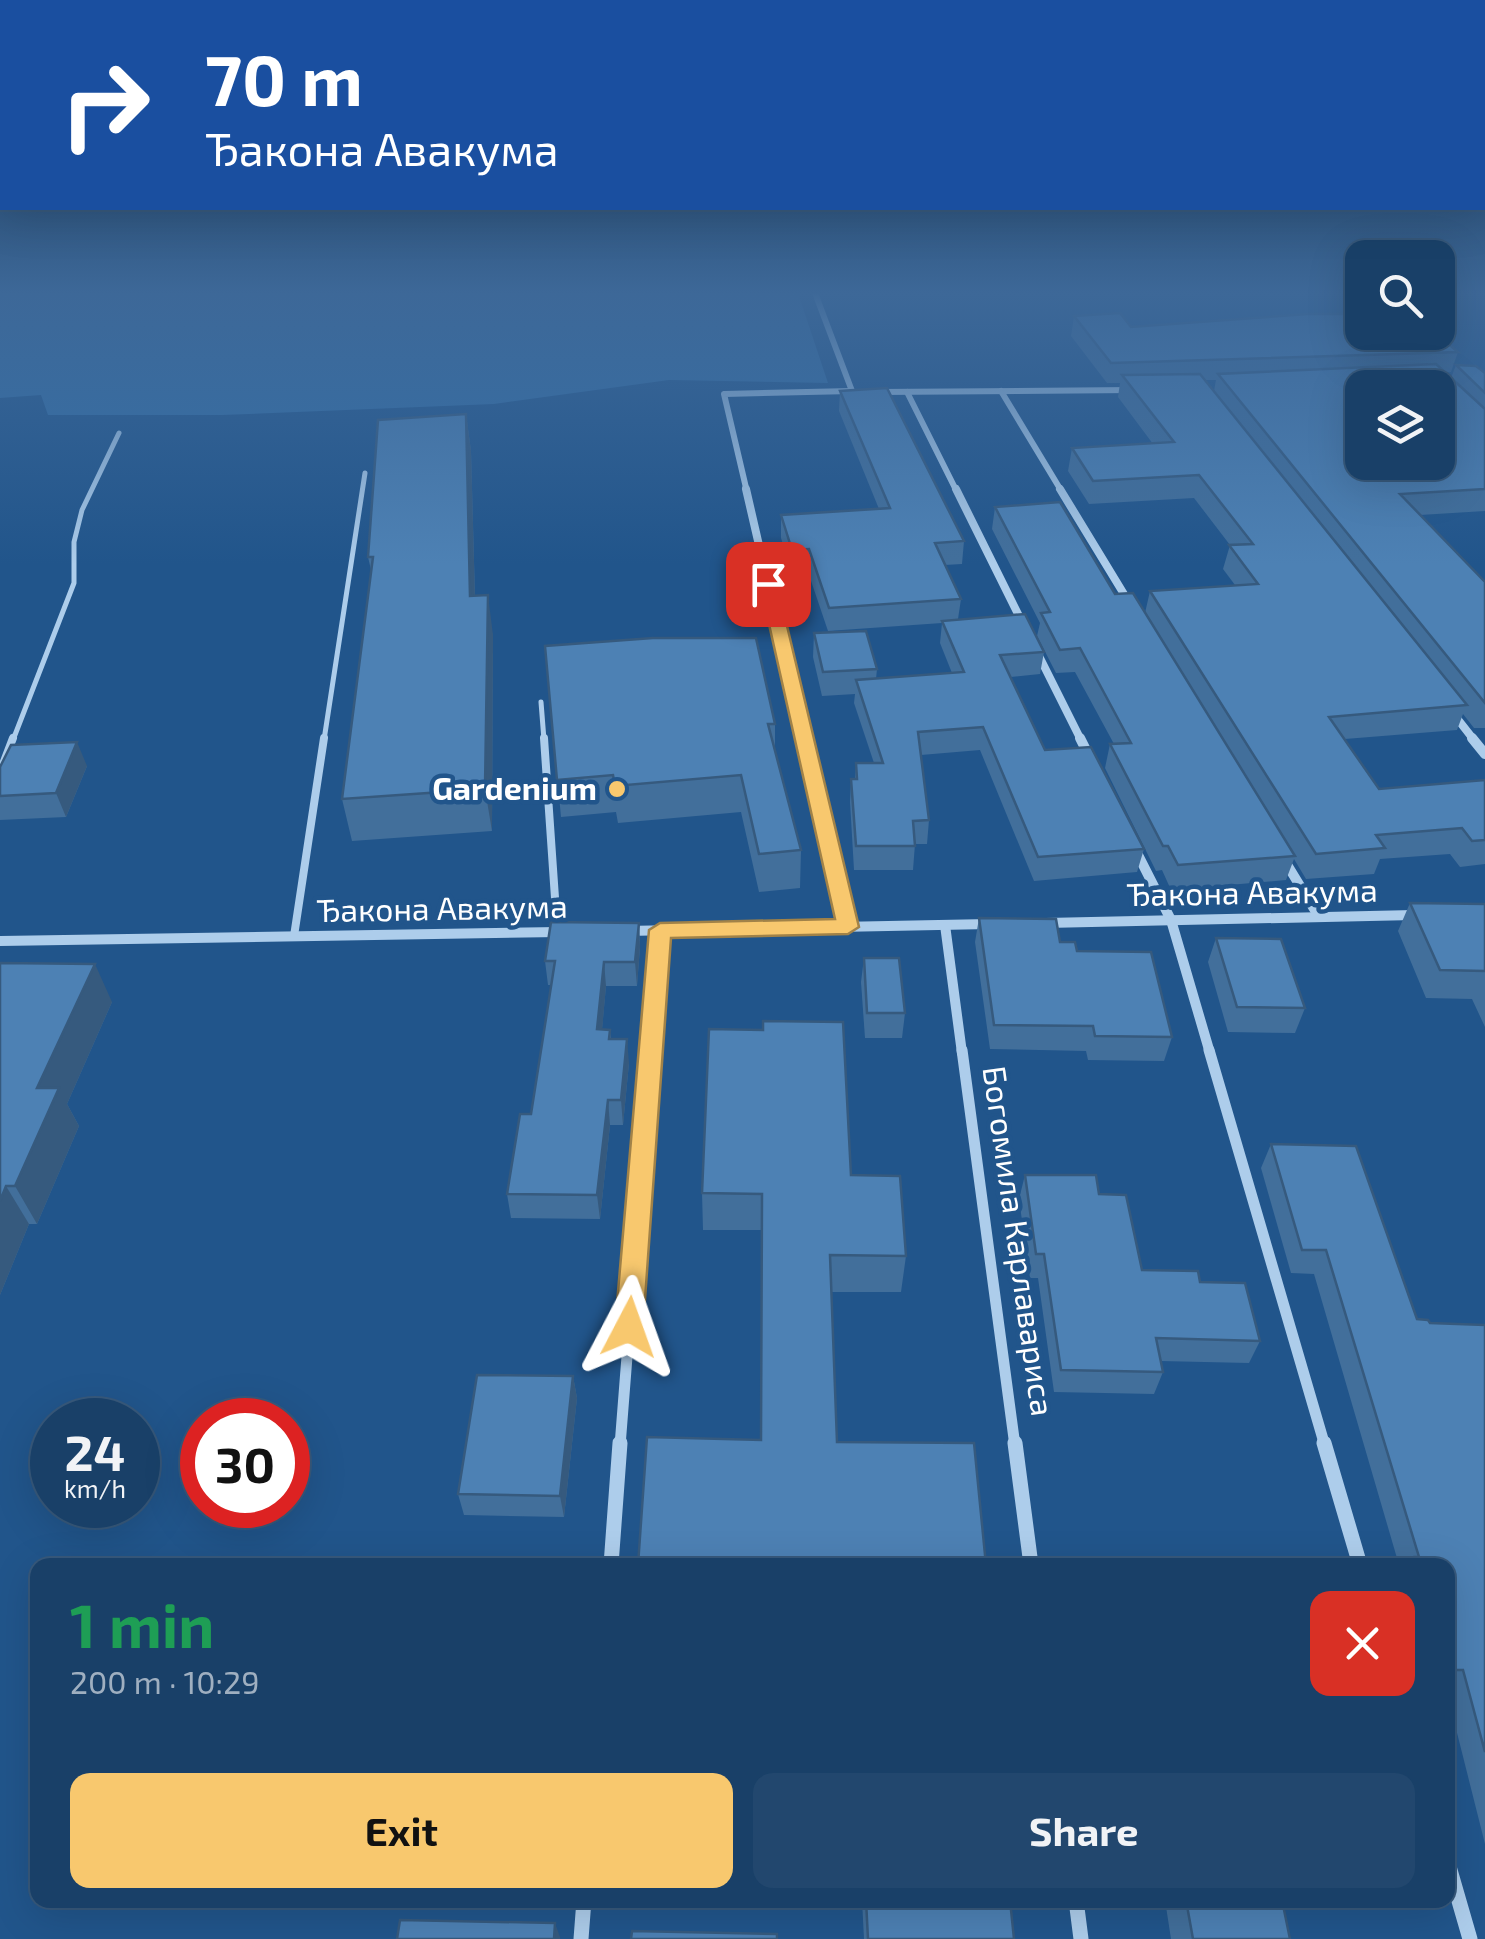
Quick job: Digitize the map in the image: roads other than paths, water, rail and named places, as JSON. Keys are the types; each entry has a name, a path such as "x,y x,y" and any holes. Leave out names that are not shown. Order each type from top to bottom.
{"street":[{"path":"849,383 852,391"},
{"path":"848,927 724,394 1140,390"},
{"path":"1001,391 1134,612"},
{"path":"908,392 1092,762"},
{"path":"1449,708 1485,754"},
{"path":"1127,832 1171,920 1358,1558"},
{"path":"1278,849 1319,917"},
{"name":"Ђакона Авакума","path":"1039,923 1430,915"},
{"name":"Ђакона Авакума","path":"609,931 1002,924"},
{"name":"Богомила Карлавариса","path":"945,925 1030,1558"},
{"path":"611,1558 660,930"},
{"name":"Ђакона Авакума","path":"0,941 575,932"},
{"path":"1455,1888 1470,1939"},
{"path":"581,1939 583,1908"},
{"path":"1077,1908 1081,1939"}],"lane":[{"path":"0,772 74,584 78,562 75,533 81,513 118,433"},
{"path":"294,936 366,473"},
{"path":"540,702 558,932"}],"place":[{"name":"Gardenium","path":"617,789"}]}
